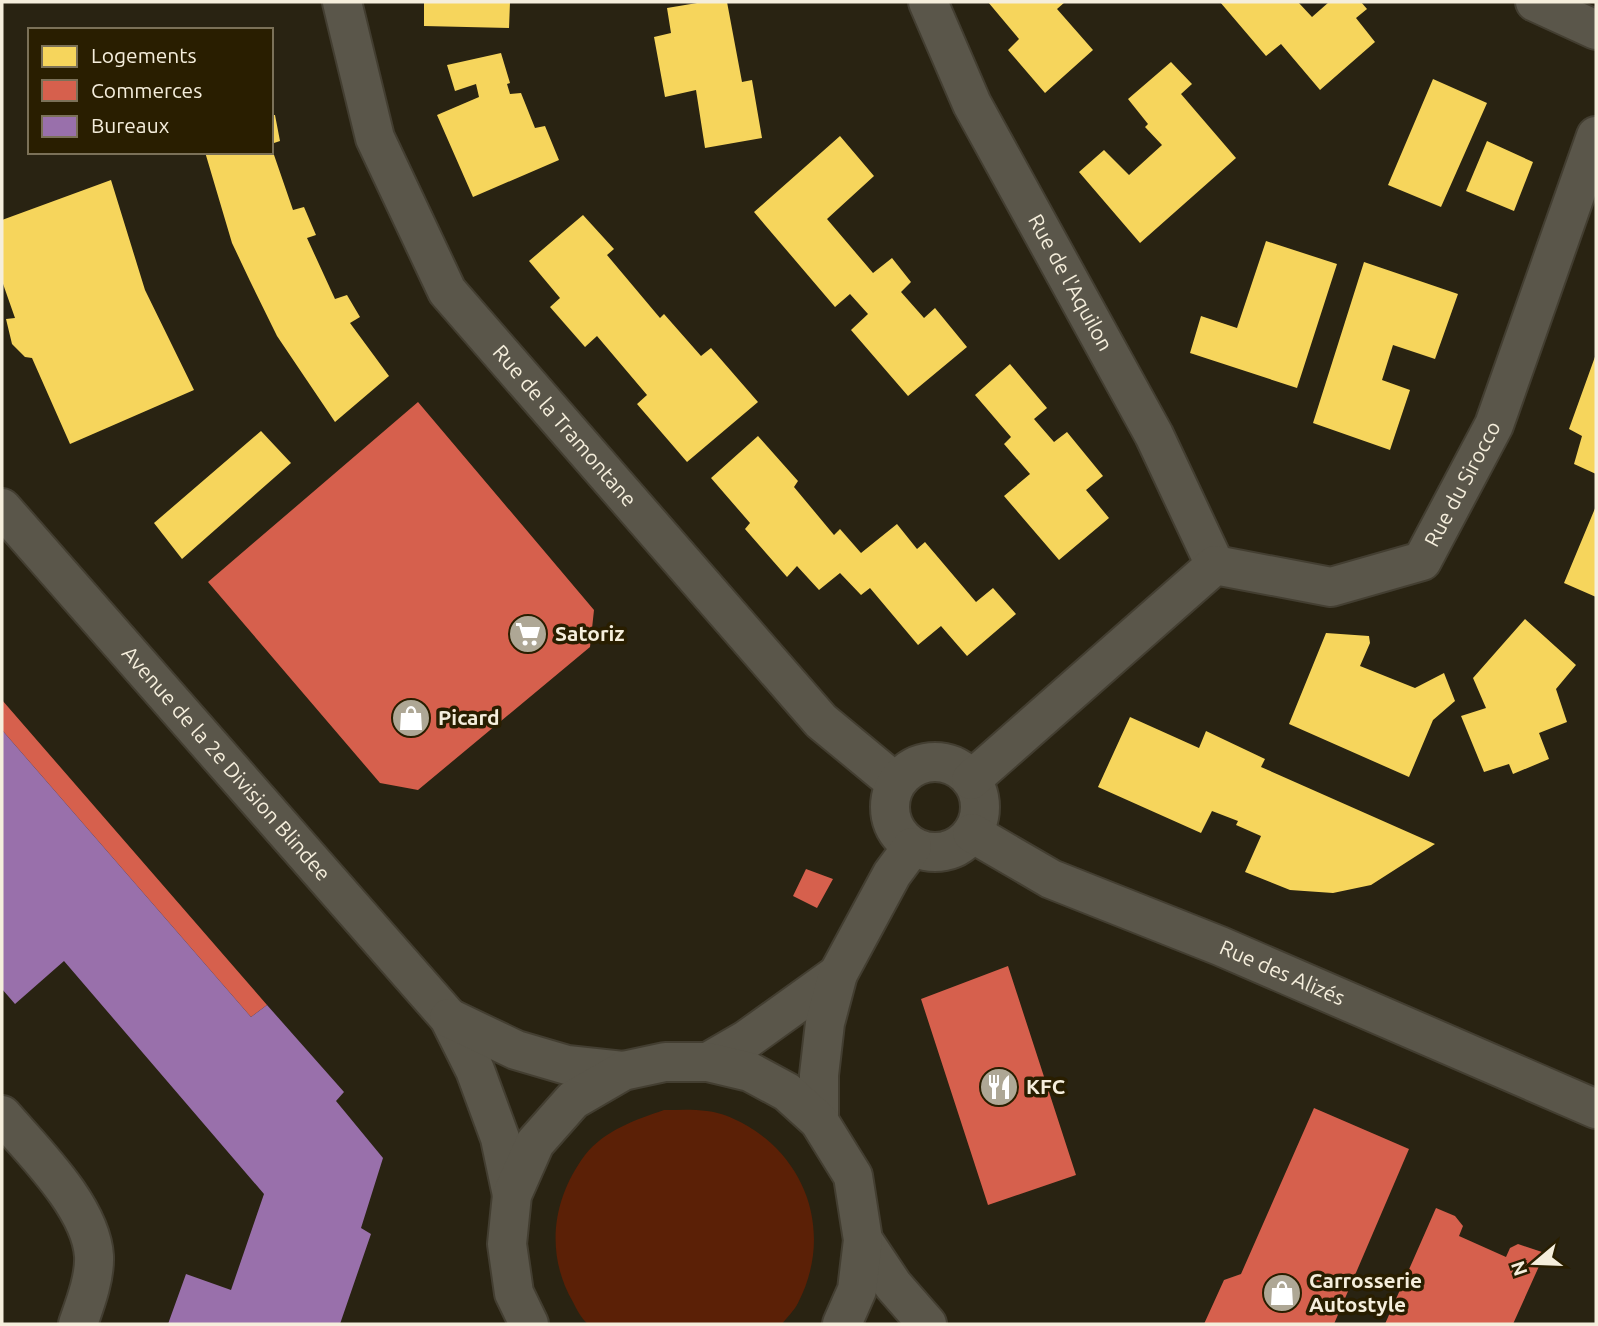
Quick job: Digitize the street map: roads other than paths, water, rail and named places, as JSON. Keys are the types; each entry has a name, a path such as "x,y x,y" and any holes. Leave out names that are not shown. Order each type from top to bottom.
{"street":[{"name":"Rue de la Tramontane","path":"342,2 375,138 447,291 821,721 896,783"},
{"name":"Rue de l'Aquilon","path":"928,2 972,104 1154,435 1215,565"},
{"path":"1535,2 1596,30"},
{"name":"Rue du Sirocco","path":"1215,565 1331,587 1422,561 1494,425 1596,136"},
{"name":"Avenue de la 2e Division Blindee","path":"2,508 449,1018 475,1070 499,1138 512,1195"},
{"path":"971,780 1215,565"},
{"path":"930,762 951,764 971,780 978,794 979,815 972,833 955,848 933,852 912,847 899,834 891,818 890,800 896,783 911,768 930,762"},
{"name":"Rue des Alizés","path":"972,833 1052,879 1220,946 1596,1109"},
{"path":"819,1121 819,1075 825,1023 838,974 892,874 912,847"},
{"path":"708,1062 747,1040 838,974"},
{"name":"Avenue de la 2e Division Blindee","path":"449,1018 516,1051 567,1065 623,1071"},
{"path":"529,1324 514,1293 507,1244 512,1195 535,1143 573,1100 623,1071 665,1062 708,1062 750,1072 787,1092 819,1121 853,1176 863,1240 857,1290 842,1324"},
{"path":"2,1115 82,1213 94,1256 88,1297 78,1324"},
{"path":"863,1240 893,1284 927,1324"}],"place":[{"name":"Satoriz","path":"528,634"},
{"name":"Picard","path":"411,718"},
{"name":"KFC","path":"999,1087"},
{"name":"Carrosserie Autostyle","path":"1282,1293"}]}
